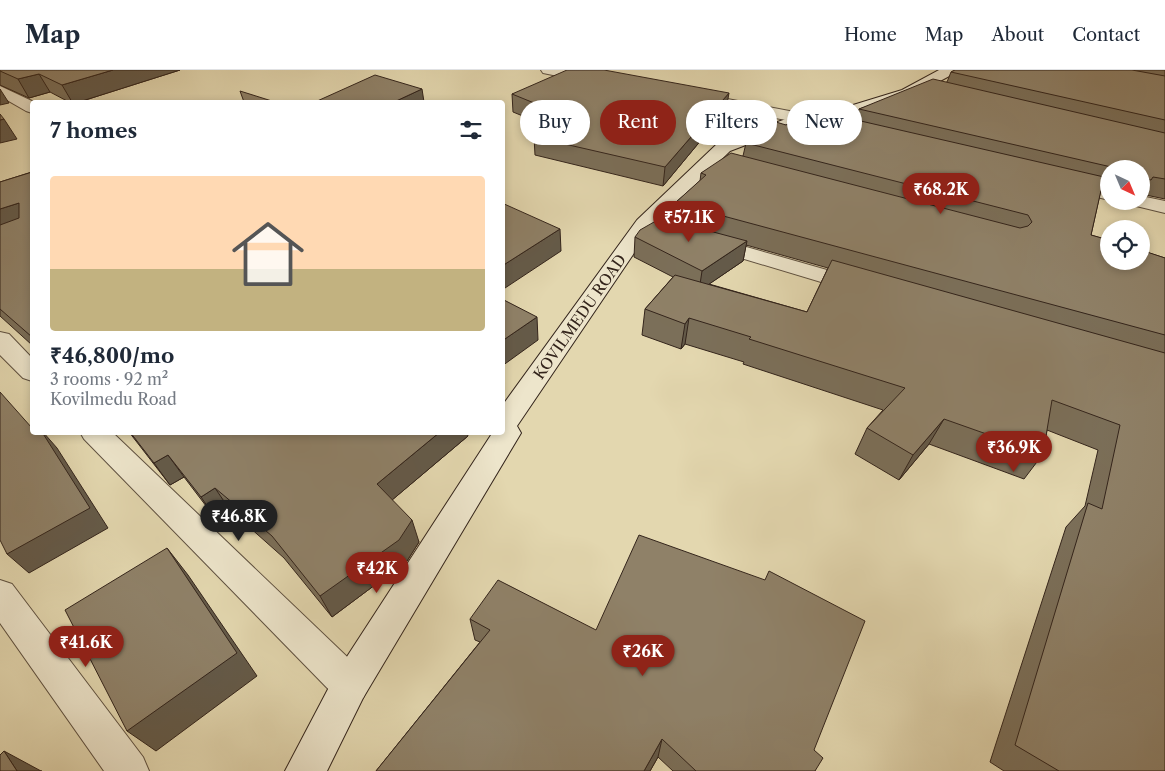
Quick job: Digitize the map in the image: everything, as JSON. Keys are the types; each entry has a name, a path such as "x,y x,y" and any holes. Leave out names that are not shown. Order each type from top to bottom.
{"street":[{"path":"548,70 616,83"},
{"name":"KOVILMEDU ROAD","path":"862,107 908,93 929,89 950,70"},
{"path":"0,90 30,107"},
{"path":"672,94 787,117"},
{"name":"KOVILMEDU ROAD","path":"505,424 654,227 710,161 724,147 787,125"},
{"path":"710,161 730,166"},
{"path":"1051,180 1100,192"},
{"path":"1150,204 1165,208"},
{"path":"692,238 881,292"},
{"path":"0,340 30,370"},
{"name":"KOVILMEDU ROAD","path":"305,771 350,684 507,433 505,431"},
{"path":"97,435 350,684"},
{"path":"0,595 129,771"}],"building":[{"path":"0,70 113,70 62,85 39,74 18,79"},
{"path":"567,70 604,70 729,93 723,100 686,100 686,143 665,167 569,145 590,145 590,100 527,100 512,94"},
{"path":"955,70 1132,70 1165,76 1165,120 951,72"},
{"path":"375,75 422,89 398,100 319,100"},
{"path":"933,79 1165,133 1165,179 1153,177 1150,180 1150,160 1100,160 1100,164 862,110 862,108"},
{"path":"240,91 269,100 243,100"},
{"path":"862,121 1100,176 1100,195 1091,235 1100,238 1100,270 1150,270 1150,253 1165,258 1165,335 675,203 706,175 701,173 731,153 1020,228 1028,226 1032,222 1028,215 754,145 777,145 777,122 786,125 787,145 862,145"},
{"path":"30,173 30,335 0,309 0,225 19,218 19,203 0,209 0,182"},
{"path":"505,204 560,229 505,264"},
{"path":"661,218 747,241 702,271 635,237 640,230"},
{"path":"832,260 1165,353 1165,771 1059,771 1015,745 1088,503 1102,509 1120,425 1052,400 1043,454 944,419 913,455 867,428 905,388 689,318 685,324 645,309 675,275 807,312"},
{"path":"505,301 537,317 505,339"},
{"path":"0,392 30,426 30,435 44,435 90,508 7,554 0,540"},
{"path":"132,435 436,435 377,484 412,520 399,540 320,596 272,536 215,488 201,497 168,455 154,463"},
{"path":"639,535 765,580 769,571 865,621 814,750 823,758 815,771 696,771 662,739 644,771 376,771 490,630 470,619 498,580 596,630"},
{"path":"167,548 237,653 127,731 65,610"},
{"path":"4,751 17,771 0,771 0,755"}]}
